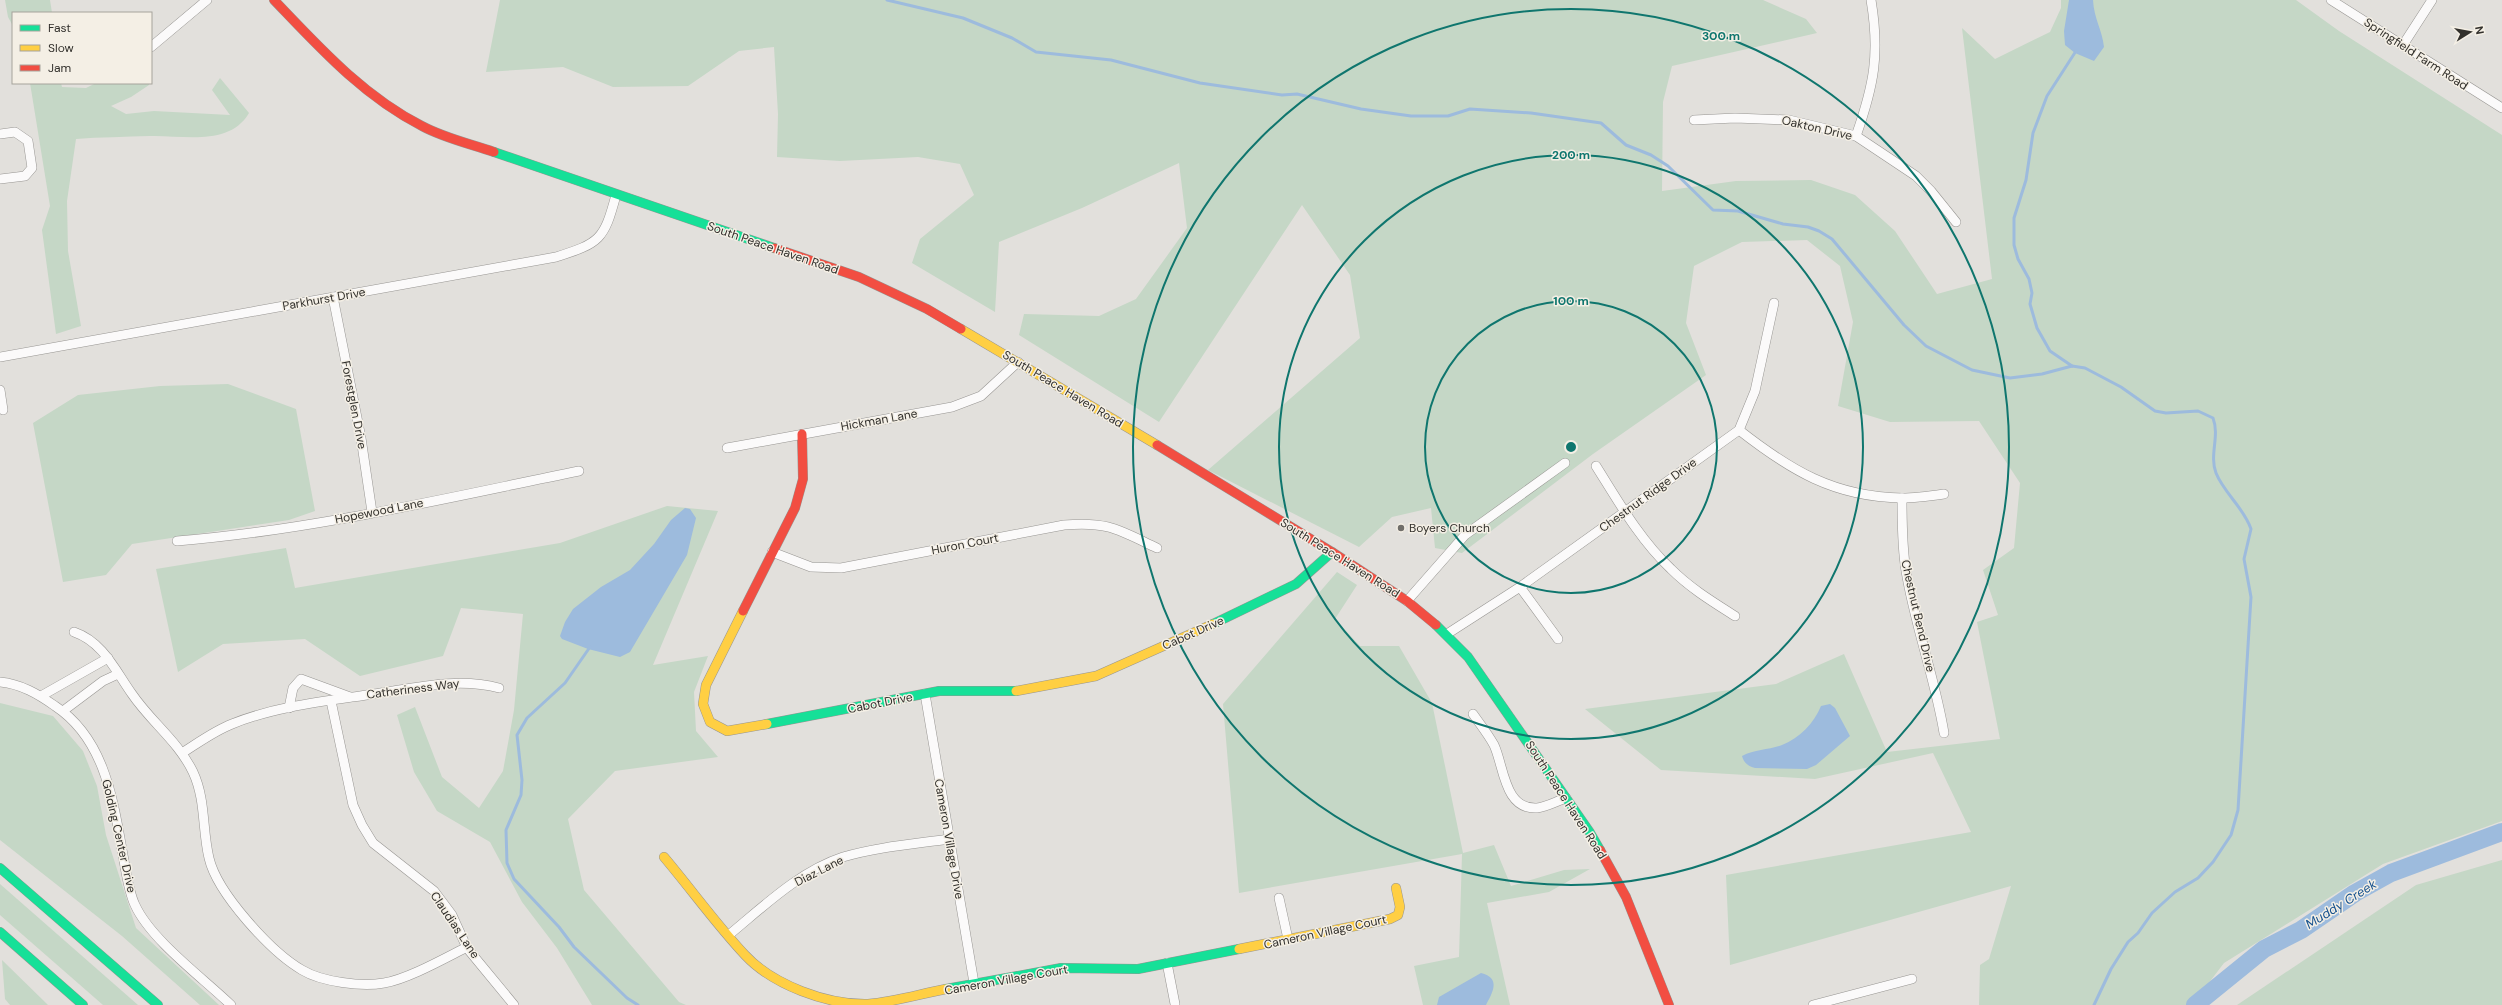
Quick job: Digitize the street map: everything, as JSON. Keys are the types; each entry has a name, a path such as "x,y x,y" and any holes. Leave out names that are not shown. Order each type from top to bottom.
{"main road":[{"name":"South Peace Haven Road","path":"274,0 329,58 376,99 423,127 616,195 859,277 926,309 1018,362 1332,552 1407,601 1447,634 1468,657 1589,831 1626,897 1669,1005"},
{"name":"Cabot Drive","path":"802,434 804,463 800,494 706,685 703,704 710,722 727,731 925,694 939,692 1022,690 1096,676 1199,631 1296,584 1332,552"},
{"name":"Cameron Village Court","path":"664,857 730,934 746,956 783,983 812,996 840,1003 868,1004 892,1001 974,983 1061,968 1119,970 1167,963 1288,939 1398,915 1400,907 1396,888"},
{"path":"0,868 158,1005"},
{"path":"0,932 83,1005"}],"street":[{"path":"152,46 207,0"},
{"path":"1856,136 1873,84 1875,23 1871,0"},
{"name":"Springfield Farm Road","path":"2331,0 2502,108"},
{"path":"2403,45 2432,0"},
{"name":"Oakton Drive","path":"1694,120 1735,118 1789,120 1856,136 1916,176 1931,191 1956,222"},
{"path":"0,134 15,132 28,141 32,168 24,176 0,179"},
{"name":"Parkhurst Drive","path":"0,357 556,257 589,246 605,231 616,195"},
{"name":"Forestglen Drive","path":"333,297 361,438 372,512"},
{"path":"1774,303 1755,391 1739,430 1777,460 1809,477 1851,491 1902,498 1944,494"},
{"name":"Hickman Lane","path":"726,448 952,407 981,396 1018,362"},
{"path":"0,390 3,410"},
{"name":"Chestnut Ridge Drive","path":"1447,634 1520,587 1739,430"},
{"path":"1407,601 1465,535 1565,463"},
{"path":"1596,466 1625,511 1655,552 1688,585 1735,616"},
{"name":"Hopewood Lane","path":"177,542 233,537 372,512 579,471"},
{"name":"Chestnut Bend Drive","path":"1902,498 1902,531 1906,572 1939,704 1944,734"},
{"name":"Huron Court","path":"772,552 811,567 841,568 1064,525 1089,523 1112,526 1157,548"},
{"path":"1520,587 1558,639"},
{"path":"74,632 88,636 108,658 137,702 182,754 199,785 209,858 227,895 243,917 303,971 362,986 386,983 467,947"},
{"path":"41,696 108,658"},
{"path":"63,710 103,681 118,674"},
{"name":"Catheriness Way","path":"289,708 293,688 301,679 326,686 350,697"},
{"name":"Golding Center Drive","path":"0,682 21,687 41,696 63,710 88,736 109,784 134,905 158,937 231,1005"},
{"name":"Catheriness Way","path":"182,754 230,725 258,715 289,708 350,697 451,683 481,683 500,688"},
{"name":"Cameron Village Drive","path":"925,694 974,983"},
{"name":"Claudias Lane","path":"331,701 353,805 362,825 373,843 434,891 452,916 467,947 514,1005"},
{"path":"1473,714 1494,745 1509,791 1516,801 1526,807 1538,808 1566,798"},
{"name":"Diaz Lane","path":"730,934 785,889 812,872 841,858 867,851 949,839"},
{"path":"1280,898 1288,939"},
{"path":"1167,963 1175,1004"},
{"path":"1813,1005 1912,979"}],"green space":[{"path":"5,0 50,0 52,12 12,12 12,24 8,17"},
{"path":"500,0 1763,0 1806,19 1817,33 1672,66 1663,102 1662,191 1736,181 1811,180 1855,195 1895,231 1937,294 1992,279 1962,28 1995,59 2050,32 2061,8 2061,0 2296,0 2339,31 2502,135 2502,821 2383,864 2224,963 2192,1005 1979,1005 1980,965 1989,959 2011,886 1730,965 1726,875 1971,832 1933,753 1815,779 1661,770 1585,709 1776,684 1844,654 1887,752 2000,739 1977,622 1998,615 1983,570 2014,548 2020,483 1979,421 1890,422 1838,406 1853,322 1840,266 1807,240 1742,242 1694,266 1686,323 1706,375 1593,454 1462,553 1435,548 1431,508 1392,517 1359,547 1208,470 1360,338 1350,275 1302,205 1159,422 1019,335 1024,314 1099,316 1136,299 1187,228 1179,163 1082,208 999,242 995,312 912,263 920,239 974,195 960,164 918,157 840,161 777,157 778,114 774,47 739,51 688,86 613,87 563,67 486,72"},
{"path":"220,78 249,113 240,124 230,131 204,137 150,136 76,139 67,201 68,251 81,326 56,334 42,230 50,206 30,84 61,84 62,87 86,88 94,84 149,84 131,97 111,106 126,114 154,111 230,115 212,90"},
{"path":"228,384 296,409 315,511 289,520 132,544 106,575 63,582 33,423 78,395 160,386"},
{"path":"667,506 718,511 653,665 708,656 694,692 696,731 718,757 615,771 568,819 584,890 679,1002 686,1005 592,1005 557,948 522,902 490,842 437,811 414,772 397,715 415,707 442,777 479,808 503,771 514,710 523,614 461,608 443,656 360,676 305,639 223,644 178,672 156,569 286,548 295,588 560,543"},
{"path":"1337,572 1357,585 1335,619 1360,646 1399,646 1432,703 1463,853 1494,845 1511,886 1564,870 1590,869 1549,892 1487,903 1510,1005 1423,1005 1414,966 1459,957 1462,854 1239,893 1223,704"},
{"path":"0,703 53,716 83,751 97,786 106,835 136,928 219,1005 200,1005 122,936 0,840"},
{"path":"2502,860 2502,1005 2237,1005 2416,885"},
{"path":"0,884 138,1005 103,1005 0,915"},
{"path":"2,960 48,1005 10,1005 5,999"}],"water":[{"path":"2069,0 2093,0 2104,47 2094,61 2075,53 2065,45 2064,31"},
{"path":"685,508 690,509 696,518 687,555 630,652 620,657 588,649 562,639 560,636 565,622 573,609 601,587 630,570 654,544 671,520"},
{"path":"1830,704 1835,708 1850,736 1816,765 1807,769 1755,768 1748,765 1744,761 1742,756 1777,747 1789,742 1806,729 1821,706"},
{"path":"1481,973 1491,978 1494,986 1486,1005 1437,1005 1439,997"}],"waterway":[{"path":"887,0 963,18 1012,38 1036,52 1111,60 1200,83 1282,95 1297,94 1361,109 1411,116 1448,116 1470,109 1531,113 1601,123 1626,145 1651,155 1668,166 1713,210 1738,211 1783,224 1808,227 1819,231 1832,239 1904,325 1926,346 1972,370 2010,378 2042,374 2072,366 2085,368 2121,387 2155,411 2166,413 2198,411 2213,418 2215,425 2214,466 2216,473 2224,487 2244,514 2251,529 2244,559 2251,597 2238,810 2231,835 2213,862 2198,878 2175,892 2152,913 2138,933 2128,942 2111,969 2094,1005"},
{"path":"2072,366 2050,351 2037,328 2030,304 2032,293 2029,279 2018,259 2014,245 2014,218 2026,180 2033,133 2047,96 2076,51"},
{"path":"590,647 565,683 527,718 517,735 522,780 521,795 506,830 507,863 514,879 559,927 574,947 627,998 638,1005"},
{"name":"Muddy Creek","path":"2195,1005 2264,949 2301,930 2355,893 2391,873 2502,832"}],"traffic: fast":[{"path":"494,152 774,248"},
{"path":"1213,624 1296,584 1332,552"},
{"path":"1436,625 1468,657 1589,831 1600,850"},
{"path":"767,724 939,691 1016,691"},
{"path":"0,868 158,1005"},
{"path":"0,932 83,1005"},
{"path":"946,989 1061,968 1138,969 1239,949"}],"traffic: slow":[{"path":"961,329 1157,445"},
{"path":"743,611 706,685 703,704 710,722 727,731 767,724"},
{"path":"1016,691 1096,676 1213,624"},
{"path":"664,857 745,955 757,966 785,984 818,997 835,1001 868,1004 897,1000 946,989"},
{"path":"1239,949 1390,919 1398,915 1400,907 1396,888"}],"traffic: jam":[{"path":"274,0 325,53 380,100 401,114 430,130 494,152"},
{"path":"774,248 859,277 927,309 961,329"},
{"path":"743,611 795,508 803,479 802,434"},
{"path":"1157,445 1332,552 1407,601 1436,625"},
{"path":"1600,850 1626,897 1669,1005"}],"place":[{"name":"Boyers Church","path":"1401,528"}]}
